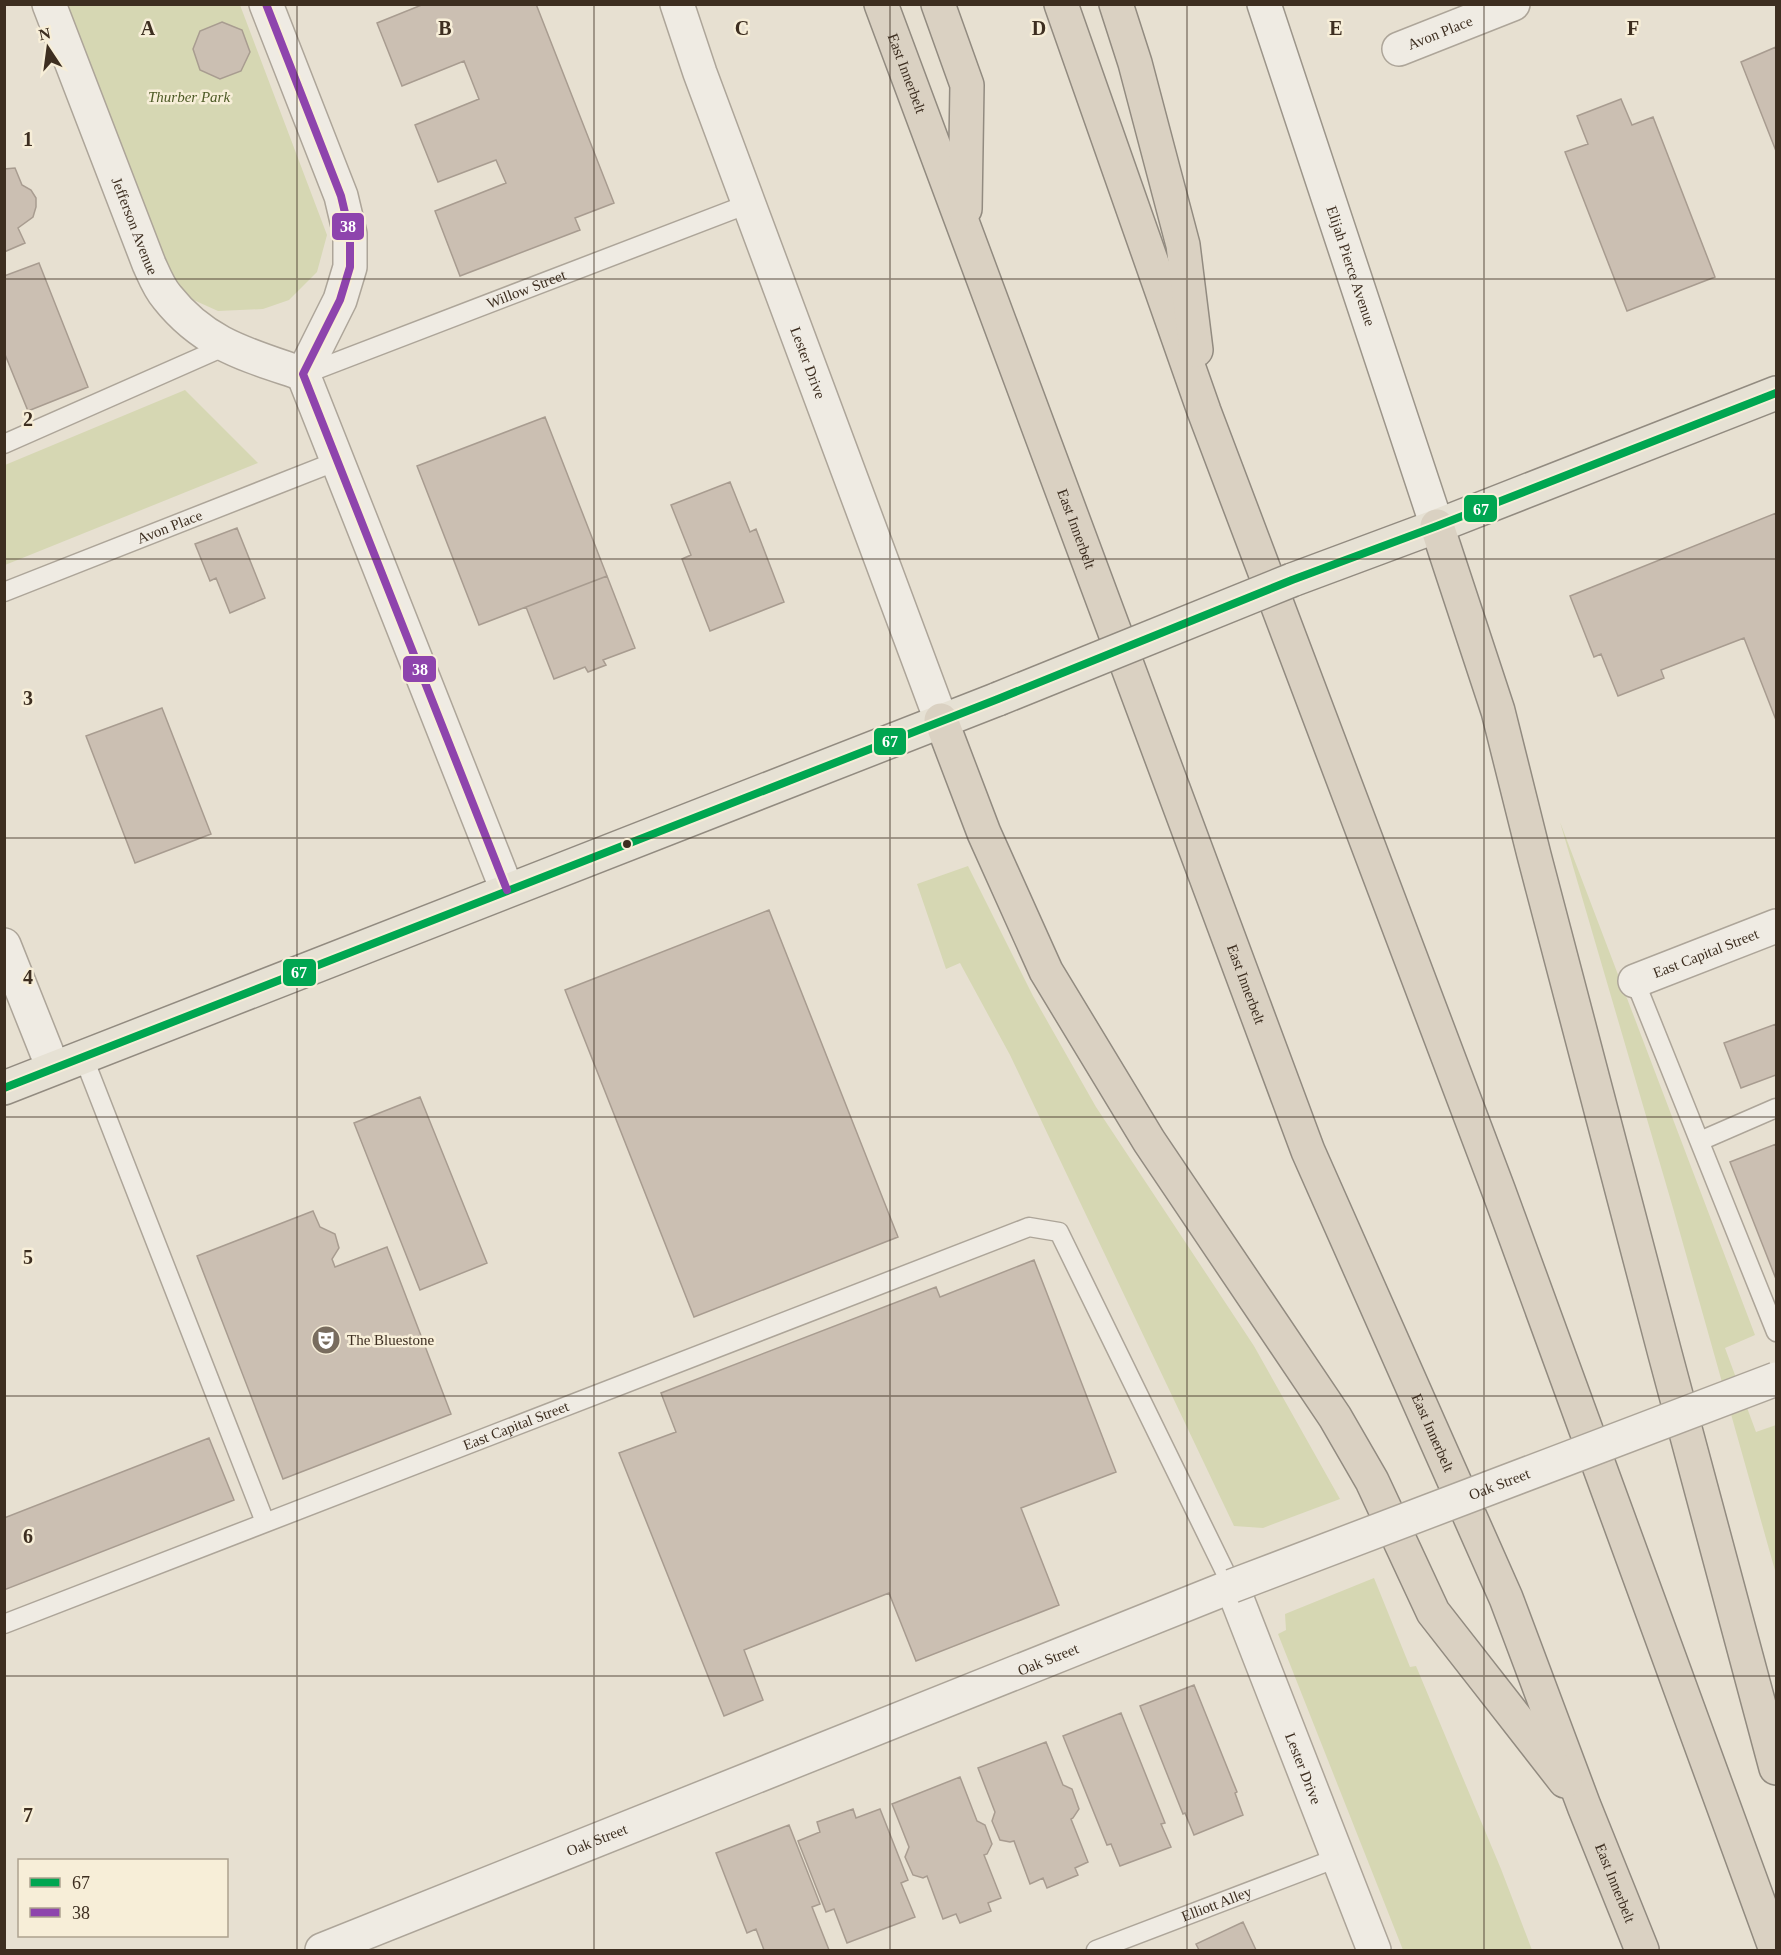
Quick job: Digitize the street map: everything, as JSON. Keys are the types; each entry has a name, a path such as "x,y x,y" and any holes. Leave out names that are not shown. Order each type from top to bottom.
{"highway":[{"name":"East Innerbelt","path":"881,4 1308,1151 1506,1598 1584,1806 1642,1950"},
{"path":"938,4 967,85 965,229"},
{"path":"1060,4 1204,411 1498,1189 1776,1950"},
{"path":"1116,4 1135,63 1183,245 1204,411"},
{"path":"1437,526 1498,711 1662,1343 1776,1768"},
{"path":"940,720 984,833 1046,971 1149,1141 1335,1417 1372,1480 1433,1612 1584,1806"}],"main road":[{"path":"4,1088 998,699 1292,580 1388,545 1776,393"}],"street":[{"name":"Jefferson Avenue","path":"49,4 149,264 165,296 192,325 226,346 303,374"},
{"path":"266,4 341,196 350,234 350,267 340,300 303,374 507,890"},
{"name":"Lester Drive","path":"677,4 748,204 940,720"},
{"name":"Elijah Pierce Avenue","path":"1263,4 1437,526"},
{"name":"Avon Place","path":"1399,49 1503,6"},
{"name":"East Capital Street","path":"1635,981 1776,926"},
{"path":"4,945 53,1068"},
{"name":"Oak Street","path":"322,1950 1232,1586 1776,1379"},
{"name":"Lester Drive","path":"1232,1586 1374,1950"}],"lane":[{"name":"Willow Street","path":"303,374 748,204"},
{"path":"4,444 226,346"},
{"name":"Avon Place","path":"4,592 337,461"},
{"path":"1635,981 1776,1332"},
{"path":"83,1056 265,1522"},
{"path":"1700,1141 1776,1108"},
{"name":"East Capital Street","path":"4,1624 1029,1227 1059,1232 1232,1586"},
{"name":"Elliott Alley","path":"1096,1950 1337,1858"}],"green space":[{"name":"Thurber Park","path":"67,5 240,5 327,235 317,272 289,300 263,309 218,311 178,293"},
{"path":"185,390 258,463 5,565 5,465"},
{"path":"1560,822 1755,1335 1725,1348 1756,1432 1776,1425 1776,1574 1673,1208"},
{"path":"968,866 1033,996 1096,1107 1254,1346 1340,1499 1263,1528 1234,1526 1010,1055 960,963 946,969 917,884"},
{"path":"1374,1578 1410,1667 1416,1666 1501,1869 1532,1950 1403,1950 1278,1634 1286,1630 1285,1614"}],"building":[{"path":"424,4 536,4 614,203 575,218 580,230 460,276 435,211 506,183 496,160 438,182 415,125 479,99 464,61 402,86 377,23"},
{"path":"222,22 242,30 250,52 241,71 220,79 200,70 193,49 200,31"},
{"path":"1776,47 1776,151 1741,62"},
{"path":"1621,99 1632,125 1653,117 1715,277 1627,311 1565,152 1588,144 1577,116"},
{"path":"15,168 22,185 31,190 36,198 36,207 33,217 18,228 25,243 4,252 4,169"},
{"path":"39,263 88,387 28,411 4,352 4,276"},
{"path":"545,417 607,576 479,625 417,466"},
{"path":"730,482 750,532 756,529 784,602 710,631 682,559 691,555 671,505"},
{"path":"1776,513 1776,720 1744,638 1661,670 1664,678 1618,696 1601,654 1594,657 1570,596"},
{"path":"237,528 265,598 230,613 216,578 210,581 195,544"},
{"path":"607,576 635,648 603,660 606,665 588,672 585,667 554,679 526,607"},
{"path":"162,708 211,834 135,863 86,736"},
{"path":"769,910 898,1237 694,1317 565,990"},
{"path":"1776,1024 1776,1075 1741,1088 1724,1043"},
{"path":"420,1097 487,1263 420,1290 354,1123"},
{"path":"1776,1144 1776,1279 1730,1162"},
{"name":"The Bluestone","path":"313,1211 320,1227 335,1234 339,1248 332,1259 335,1267 387,1247 451,1414 283,1479 197,1256"},
{"path":"1034,1260 1116,1472 1021,1508 1059,1605 916,1661 889,1593 744,1650 763,1700 724,1716 619,1453 676,1432 661,1393 936,1287 940,1297"},
{"path":"209,1438 234,1500 4,1590 4,1518"},
{"path":"1194,1685 1237,1792 1235,1793 1243,1815 1194,1835 1185,1813 1183,1814 1140,1706"},
{"path":"1121,1713 1165,1823 1161,1824 1171,1847 1120,1866 1111,1844 1107,1845 1063,1736"},
{"path":"1046,1742 1063,1785 1072,1789 1079,1809 1071,1819 1088,1862 1075,1868 1078,1875 1047,1888 1043,1878 1030,1884 1014,1841 1000,1840 992,1821 995,1812 978,1768"},
{"path":"960,1777 977,1821 985,1825 992,1844 987,1854 984,1855 1001,1898 988,1903 991,1911 960,1923 956,1914 943,1919 927,1876 923,1878 913,1875 905,1857 909,1847 892,1804"},
{"path":"853,1809 856,1818 880,1809 908,1880 901,1883 915,1917 847,1943 834,1909 826,1912 798,1841 820,1832 817,1822"},
{"path":"789,1825 820,1904 812,1907 829,1950 764,1950 756,1929 747,1933 716,1853"},
{"path":"1243,1922 1256,1950 1199,1950 1196,1944"}],"transit line":[{"name":"38","path":"266,4 341,196 350,234 350,267 340,300 303,374 507,890"},
{"name":"67","path":"4,1088 998,699 1292,580 1437,526 1776,393"}],"place":[{"name":"The Bluestone","path":"326,1340"}]}
